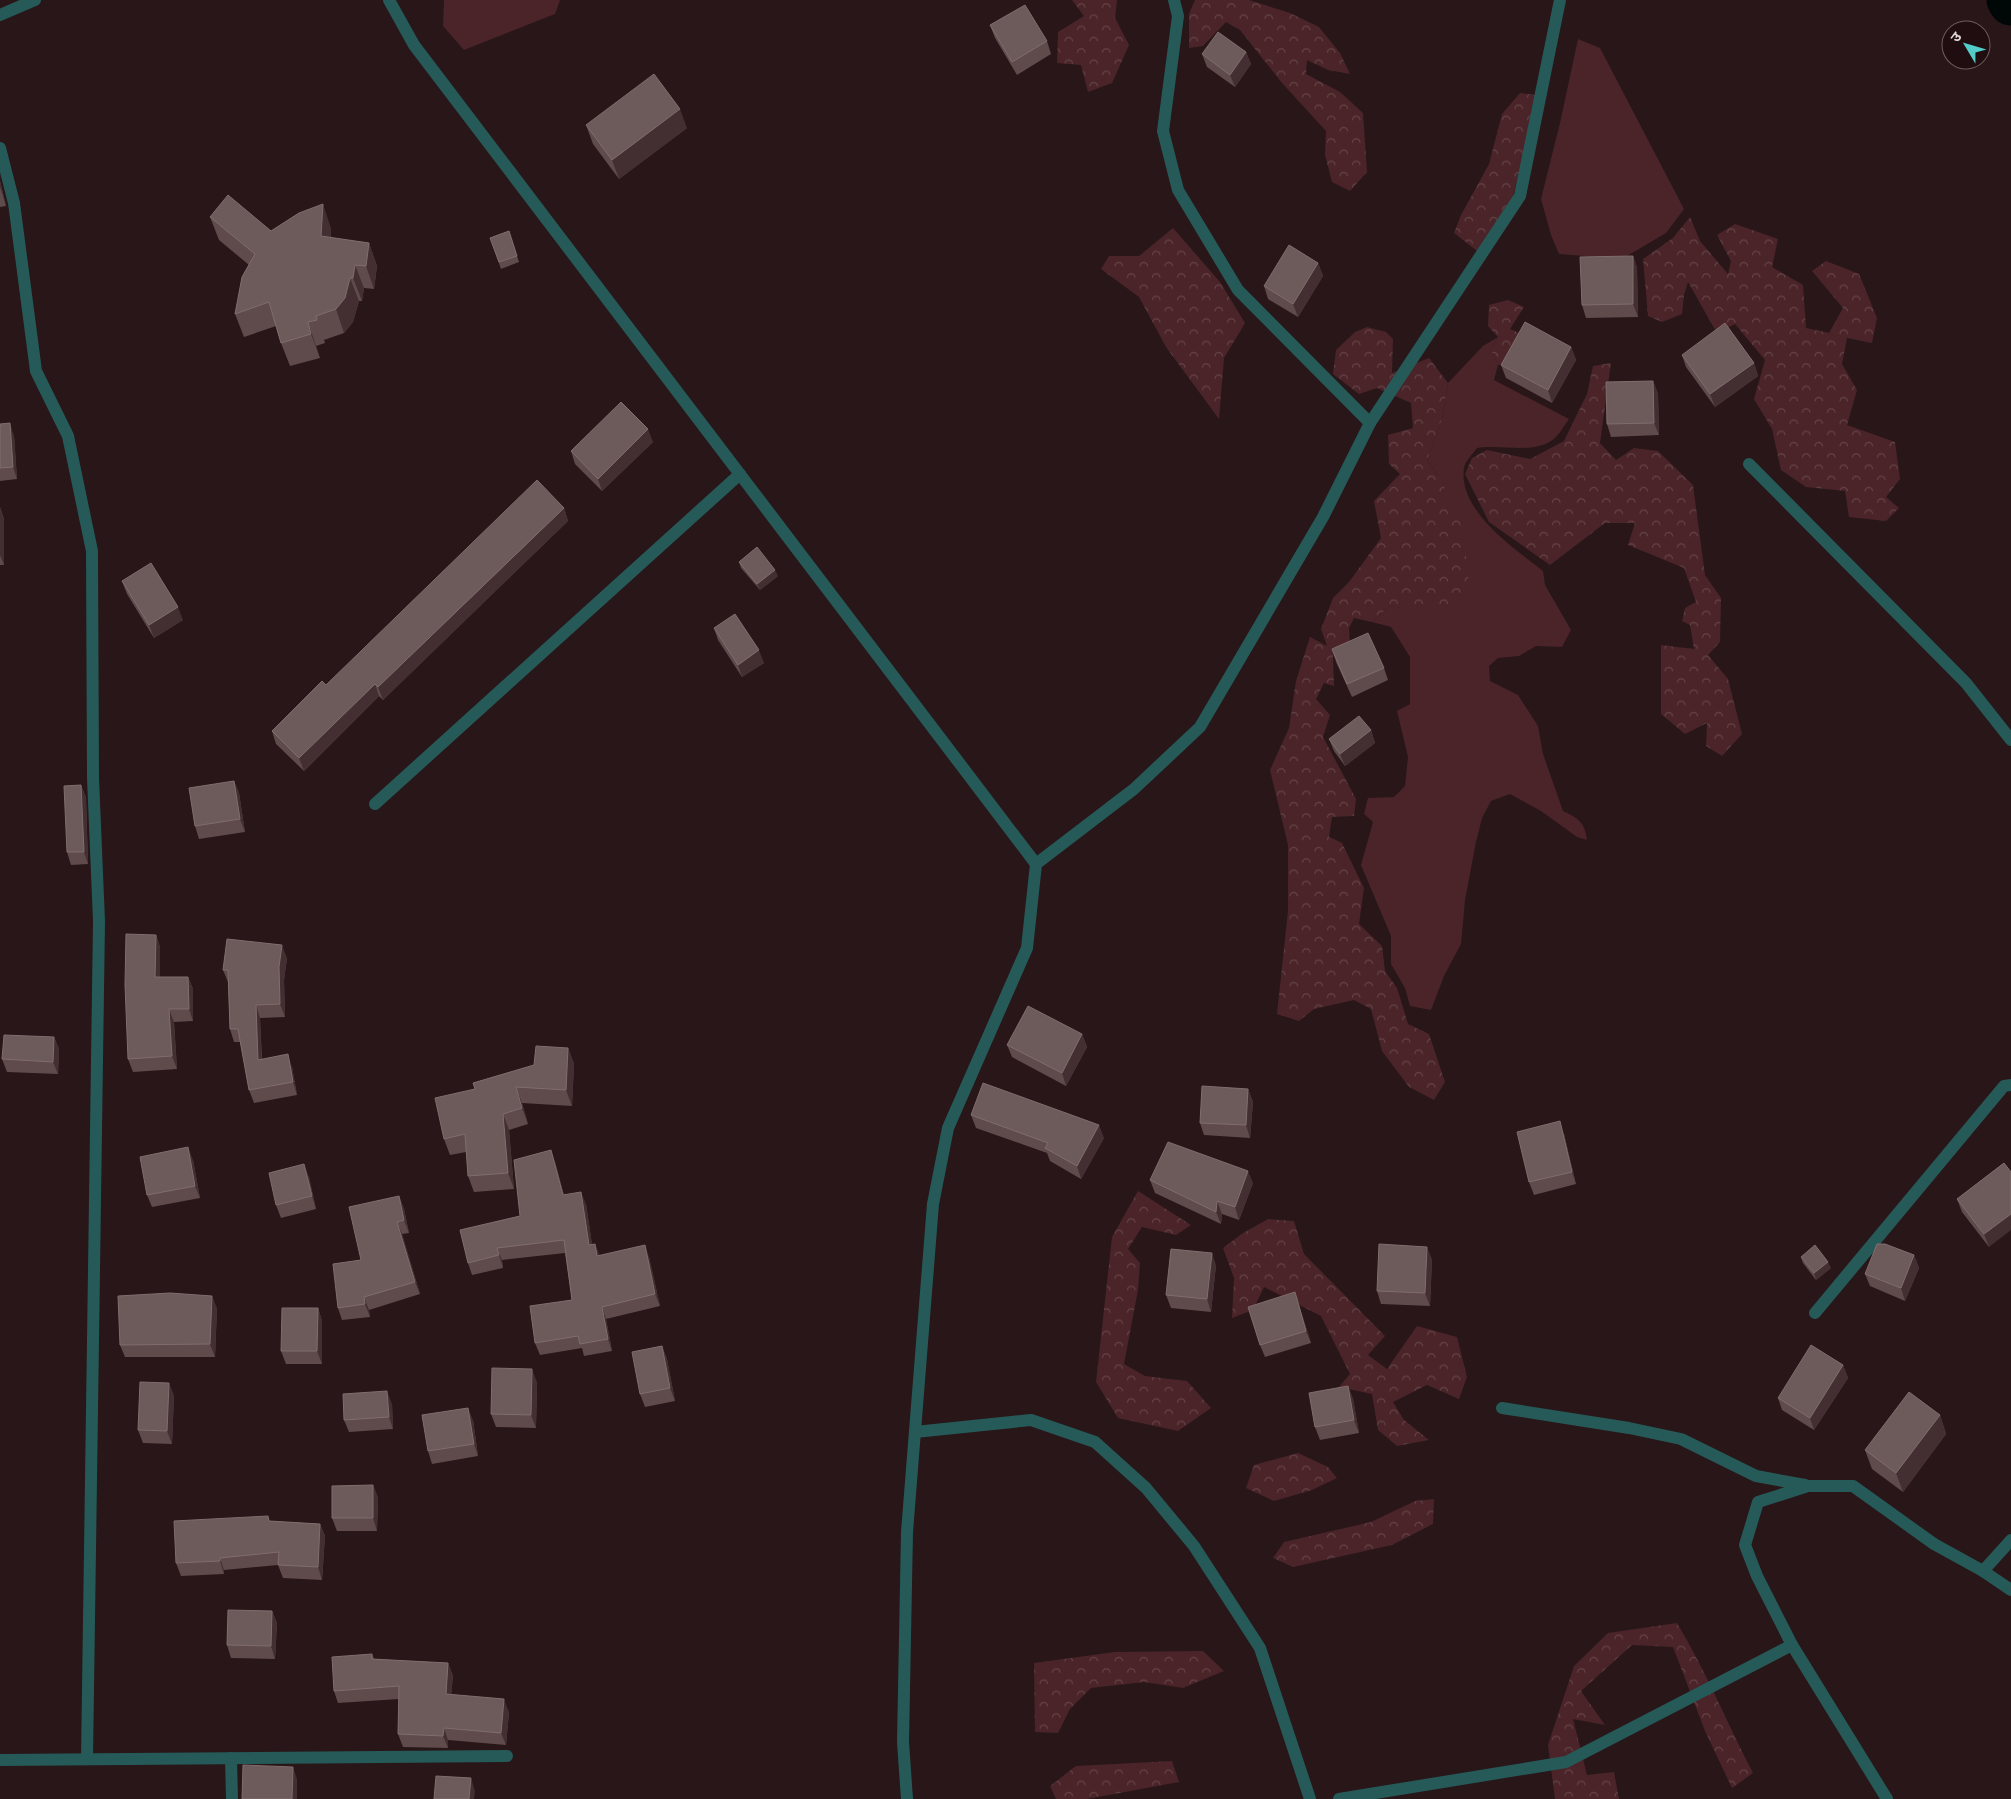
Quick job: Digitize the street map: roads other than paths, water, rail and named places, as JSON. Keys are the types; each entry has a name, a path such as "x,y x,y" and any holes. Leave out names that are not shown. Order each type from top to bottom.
{"street":[{"path":"6,9 35,0"},
{"path":"389,0 414,44 1036,864 1027,948 948,1128 932,1204 907,1532 903,1742 907,1799"},
{"path":"1174,0 1178,16 1163,131 1178,190 1238,290 1370,423"},
{"path":"1036,864 1134,789 1200,727 1323,517 1370,423 1520,196 1560,0"},
{"path":"0,148 14,203 36,371 68,436 92,551 93,778 99,921 87,1759"},
{"path":"1749,464 1966,683 2011,740"},
{"path":"375,804 740,474"},
{"path":"1815,1313 2004,1086 2011,1085"},
{"path":"1502,1408 1629,1428 1681,1439 1756,1476 1808,1486 1853,1486 1934,1544 1983,1571 2011,1590"},
{"path":"915,1432 1031,1420 1095,1442 1146,1488 1194,1546 1260,1648 1310,1799"},
{"path":"1808,1486 1758,1502 1745,1545 1757,1576 1792,1645 1887,1799"},
{"path":"1983,1571 2011,1540"},
{"path":"1340,1799 1566,1762 1792,1645"},
{"path":"0,1760 507,1756"},
{"path":"231,1758 232,1799"}]}
